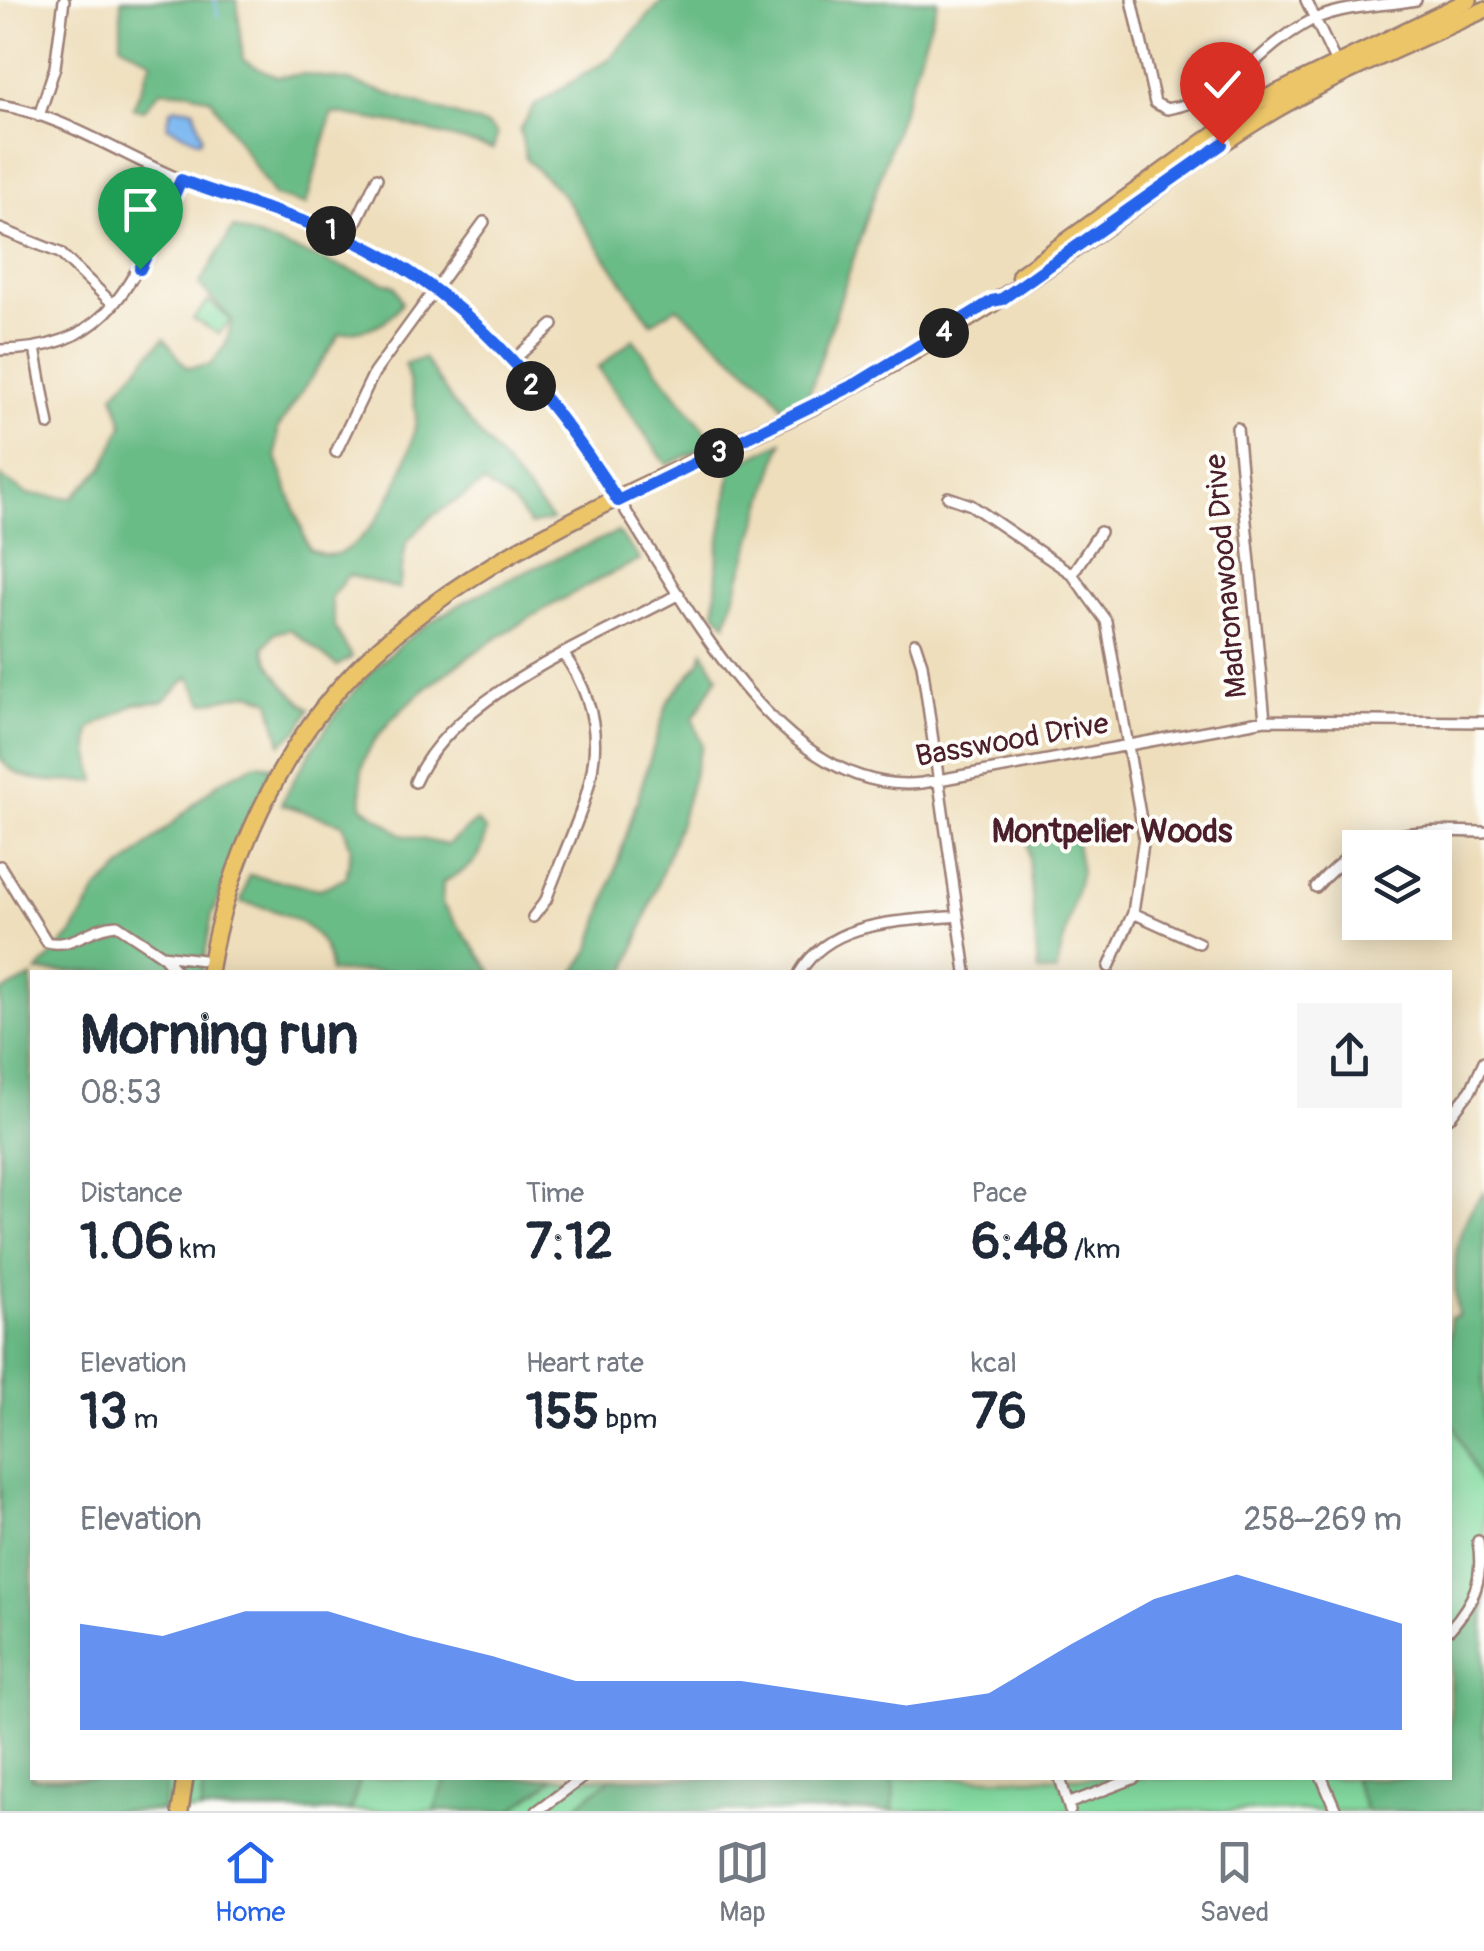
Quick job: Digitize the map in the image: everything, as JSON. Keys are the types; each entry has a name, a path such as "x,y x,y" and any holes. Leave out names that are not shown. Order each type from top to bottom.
{"main road":[{"path":"210,967 236,878 268,796 298,741 353,673 445,598 518,551 869,377 992,301 1002,299 1247,127 1339,68 1469,0"},
{"path":"1339,68 1484,10"},
{"path":"180,1811 185,1780"}],"street":[{"path":"39,116 56,68 64,0"},
{"path":"1132,0 1156,103 1162,109 1207,100 1226,89 1270,50 1334,11 1416,0"},
{"path":"1306,0 1339,68"},
{"name":"Basswood Drive","path":"0,105 39,116 181,180 348,238 434,290 511,362 618,501 679,594 771,716 810,751 868,779 903,786 1265,720 1484,722"},
{"path":"348,238 377,178"},
{"path":"0,350 35,348 82,330 114,304 133,282 181,180"},
{"path":"336,452 365,388 484,222"},
{"path":"0,229 60,253 114,304"},
{"path":"511,362 553,325"},
{"path":"35,348 48,425"},
{"name":"Madronawood Drive","path":"1237,428 1265,720"},
{"path":"948,498 971,505 1072,574 1106,621 1144,837 1133,913 1109,968"},
{"path":"1072,574 1100,532"},
{"path":"415,782 426,759 457,724 503,688 679,594"},
{"path":"915,643 922,664 940,780 966,970"},
{"path":"532,917 546,900 597,750 593,708 565,656"},
{"path":"1316,886 1336,864 1374,839 1417,832 1484,832"},
{"path":"0,866 48,942 64,945 88,931 117,924 162,954 174,970"},
{"path":"1133,913 1199,943"},
{"path":"802,970 819,947 843,934 958,916"},
{"path":"162,954 210,967"},
{"path":"1452,1115 1472,1090 1484,1061"},
{"path":"1472,1090 1484,1094"},
{"path":"1452,1625 1481,1583 1483,1562 1478,1541"},
{"path":"538,1811 579,1780"},
{"path":"1061,1780 1070,1807 1131,1780"},
{"path":"1323,1780 1336,1811"}],"green space":[{"path":"121,0 237,0 243,60 277,77 304,74 349,81 489,126 497,135 493,149 401,124 332,113 306,205 274,196 211,99 191,92 161,90 144,110 133,108 152,61 121,44"},
{"path":"663,0 938,0 808,398 784,409 770,389 677,307 651,323 562,194 526,159 520,130 534,106 610,58"},
{"path":"233,228 395,286 402,302 376,326 340,334 278,428 276,457 309,549 328,555 347,549 377,519 400,477 414,434 415,404 405,364 424,358 453,403 552,520 530,525 514,504 484,483 431,517 406,543 399,589 348,575 331,597 335,628 352,657 337,666 290,629 275,633 264,647 271,665 288,689 310,709 299,729 281,744 270,701 250,693 204,703 189,677 162,702 135,704 90,729 89,751 96,781 44,780 19,774 0,758 0,476 27,494 72,498 104,467 123,425 114,394 164,338 187,368 210,365 226,344 232,320 199,285"},
{"path":"209,301 231,320 219,334 193,319"},
{"path":"633,339 715,443 667,465 598,368"},
{"path":"782,442 726,624 715,611 718,551 732,467"},
{"path":"618,532 640,560 527,619 439,678 402,709 375,740 362,768 362,806 403,835 447,845 477,821 486,831 482,850 473,863 443,882 442,904 491,970 330,970 321,942 312,931 286,915 241,902 249,875 320,889 346,878 351,848 343,824 281,804 326,728 385,659 431,622 523,573"},
{"path":"703,651 718,676 693,719 702,744 681,819 627,970 576,970 591,948 668,701 700,662"},
{"path":"256,764 273,766 212,915 202,970 39,970 72,934 98,889 219,782"},
{"path":"1074,831 1081,872 1056,970 1038,970 1027,835"},
{"path":"30,978 30,1780 167,1780 162,1811 0,1811 0,993"},
{"path":"0,1003 30,1780 1452,1780 1452,1318 1458,1316 1455,1266 1460,1236 1484,1192 1484,1811 0,1811"},
{"path":"1484,1192 1484,1491 1452,1421 1452,1318 1458,1316 1455,1266 1460,1236"},
{"path":"1484,1596 1484,1811 1366,1811 1354,1780 1452,1780 1452,1638"},
{"path":"204,1780 360,1780 350,1811 200,1811"},
{"path":"445,1780 552,1780 511,1811 434,1811"},
{"path":"609,1780 894,1780 893,1811 570,1811"}],"water":[{"path":"171,109 194,109 202,136 199,141 167,126"}],"waterway":[{"path":"215,0 218,16"}],"district":[{"name":"Montpelier Woods","path":"1112,832"}],"route":[{"path":"140,269 181,180 364,246 434,290 492,340 565,427 618,501 776,426 908,356 992,301 1002,299 1222,144"}]}
